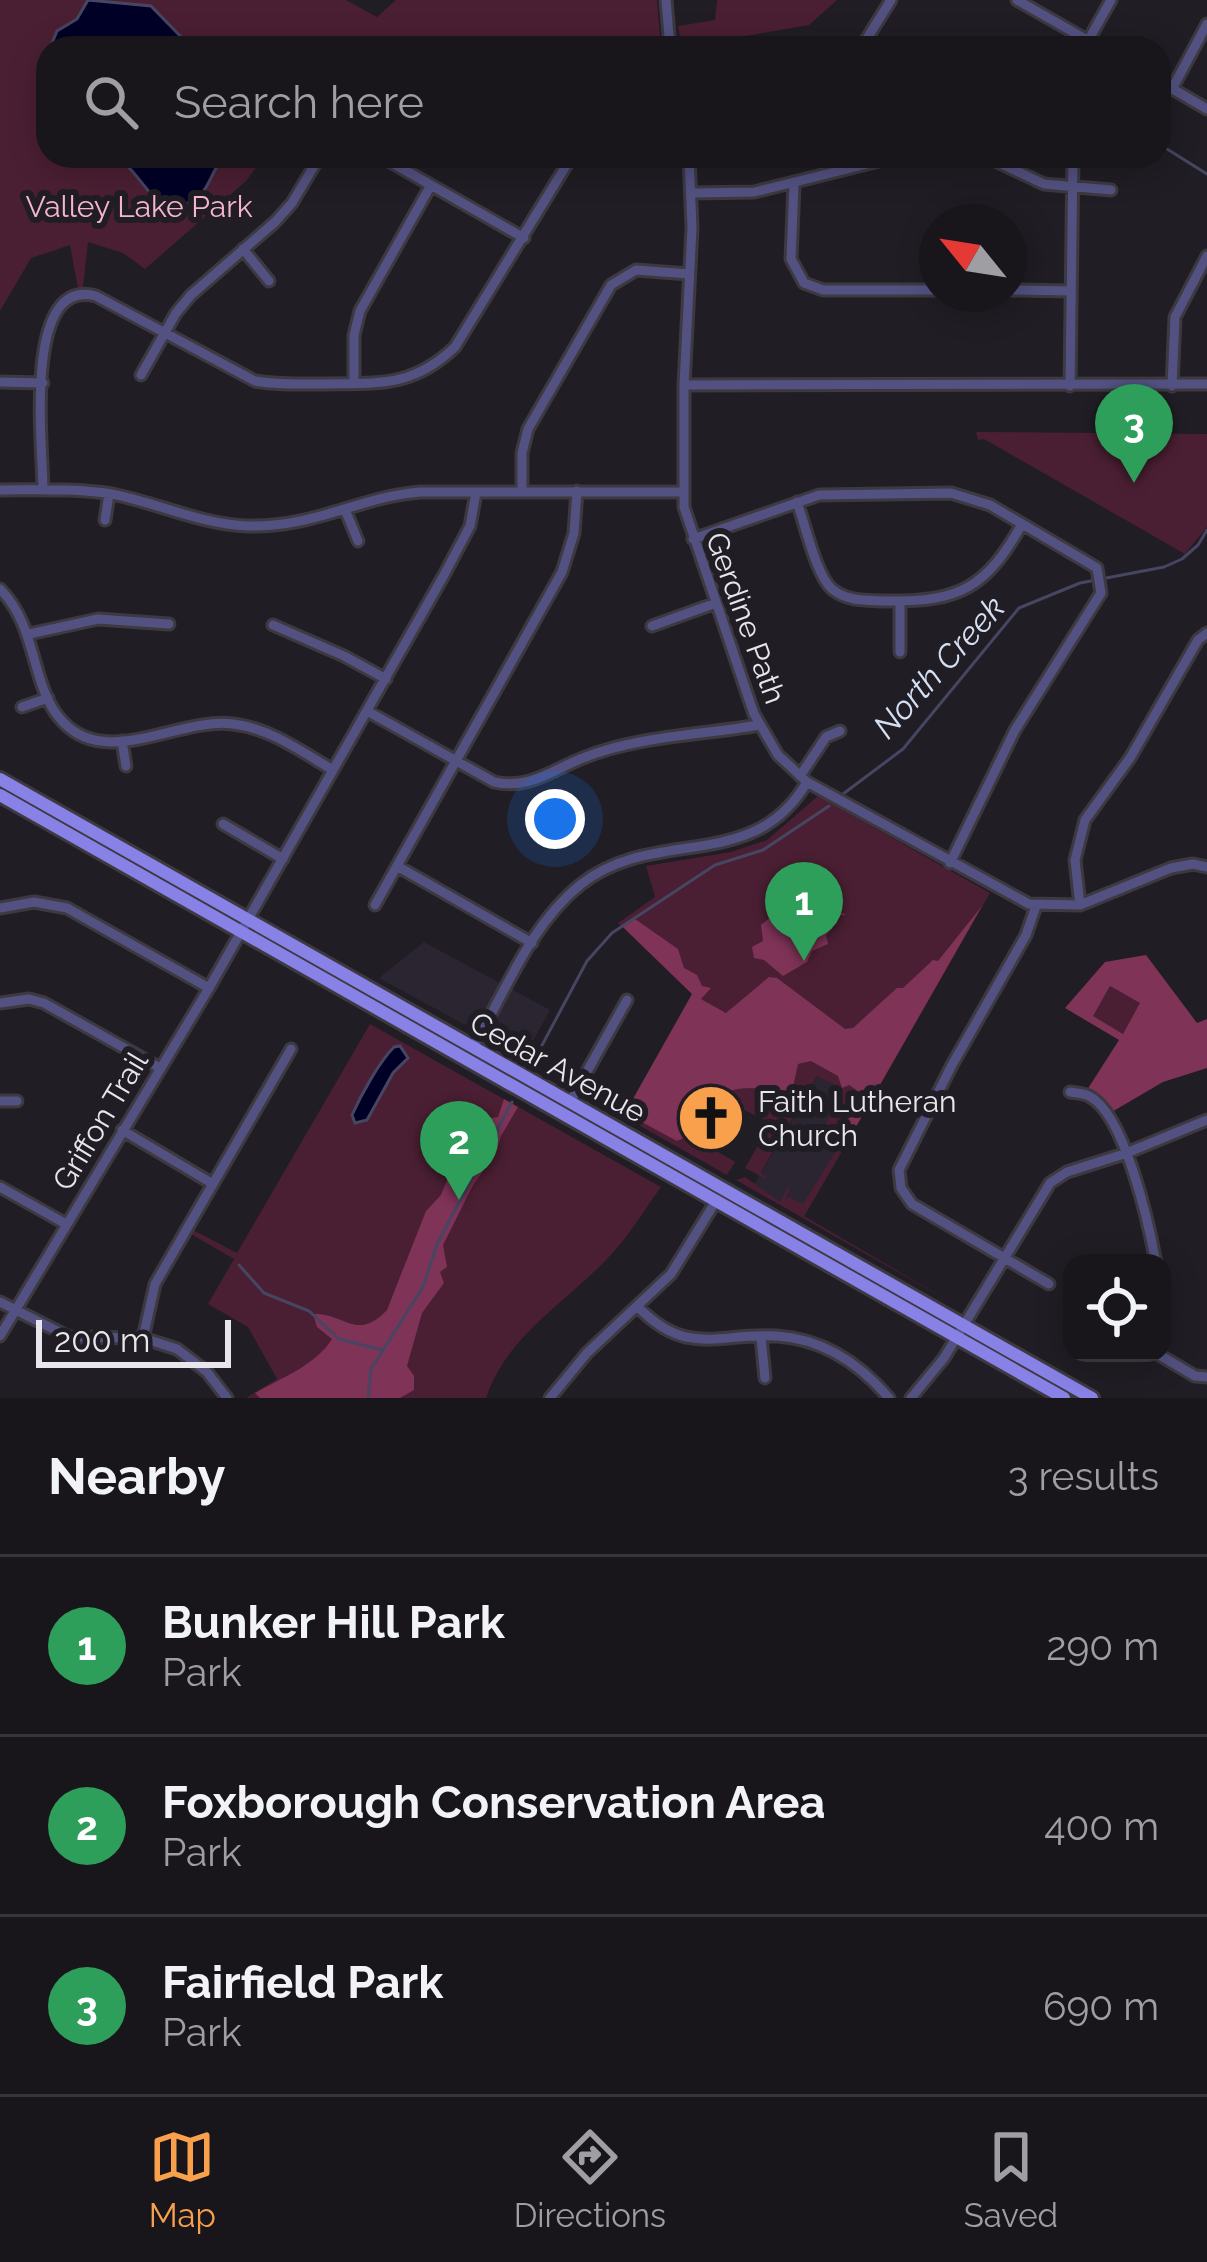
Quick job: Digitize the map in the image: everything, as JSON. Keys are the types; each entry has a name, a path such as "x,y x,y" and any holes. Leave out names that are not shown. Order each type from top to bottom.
{"main road":[{"name":"Cedar Avenue","path":"0,779 431,1038 716,1201 1092,1398"},
{"name":"Cedar Avenue","path":"0,795 473,1047 960,1331 1064,1398"},
{"path":"431,1038 473,1047"}],"street":[{"path":"666,0 669,36"},
{"path":"868,36 891,0"},
{"path":"1017,0 1081,36"},
{"path":"1090,36 1111,0"},
{"path":"1207,24 1172,88 1207,109"},
{"path":"141,375 191,295 292,202 313,168"},
{"path":"401,168 524,238"},
{"path":"43,490 48,328 58,304 72,294 96,296 255,381 400,381 427,370 464,334 565,168"},
{"name":"Gerdine Path","path":"690,168 682,492 693,539 759,725 778,755 804,779 1016,900 1036,906 1080,905 1171,868 1207,867"},
{"path":"692,193 754,192 854,168"},
{"path":"1006,168 1028,180 1111,190"},
{"path":"1070,386 1071,168"},
{"path":"794,184 791,259 804,283 823,290 919,290"},
{"path":"354,383 354,335 360,311 431,185"},
{"path":"243,249 269,280"},
{"path":"1172,386 1175,317 1207,256"},
{"path":"521,491 528,429 610,285 636,270 688,274"},
{"path":"1027,290 1070,291"},
{"path":"0,382 43,382"},
{"path":"684,385 1207,384"},
{"path":"0,490 109,494 224,524 293,524 403,494 682,492"},
{"path":"375,905 562,572 574,533 577,491"},
{"name":"Griffon Trail","path":"0,1336 386,679 465,538 476,493"},
{"path":"693,539 837,493 951,494 980,500 1091,562 1100,572 1102,587 1015,730 950,863"},
{"path":"105,520 109,494"},
{"path":"797,502 824,580 858,600 939,599 977,584 1002,559 1022,524"},
{"path":"346,512 358,541"},
{"path":"0,589 29,634 48,698 63,723 78,734 98,741 122,741 202,724 237,724 271,734 333,770"},
{"path":"900,601 900,652"},
{"path":"652,626 716,603"},
{"path":"29,634 98,619 169,624"},
{"path":"273,625 386,679"},
{"path":"1080,905 1075,860 1085,820 1130,758 1198,640 1207,633"},
{"path":"22,707 48,698"},
{"path":"367,711 494,782 520,785 615,748 759,725"},
{"path":"473,1047 532,943 560,904 599,872 643,854 756,833 786,812 826,737 840,731"},
{"path":"122,741 126,766"},
{"path":"223,824 283,859"},
{"path":"397,866 532,943"},
{"path":"0,908 34,902 67,908 208,988"},
{"path":"1036,906 1026,935 942,1083 899,1171 901,1189 912,1204 1049,1284"},
{"path":"0,1003 24,999 44,1003 160,1068"},
{"path":"569,1102 627,1000"},
{"path":"142,1338 155,1284 291,1049"},
{"path":"1070,1092 1090,1097 1100,1106 1142,1200 1154,1254"},
{"path":"0,1101 17,1101"},
{"path":"911,1398 936,1371 1050,1183 1067,1172 1207,1120"},
{"path":"122,1130 213,1184"},
{"path":"0,1187 66,1223"},
{"path":"550,1398 568,1373 680,1263 716,1201"},
{"path":"0,1303 69,1337 142,1338 194,1360 227,1398"},
{"path":"638,1307 667,1332 690,1340 790,1338 830,1350 866,1372 889,1398"},
{"path":"761,1336 766,1378"},
{"path":"1171,1362 1195,1376 1207,1377"}],"shaded area":[{"path":"775,879 846,915 825,915 832,929 826,935 828,944 783,976 754,958 752,947 763,941 761,925 787,903 780,898"},
{"path":"982,906 849,1139 842,1131 854,1109 852,1095 860,1098 862,1094 849,1085 842,1088 838,1076 811,1061 798,1064 791,1096 746,1088 722,1093 691,1116 693,1134 677,1141 625,1113 692,994 623,927 635,919 678,949 684,968 697,975 702,986 711,988 701,999 726,1013 769,977 777,978 845,1029 853,1028 897,988 938,961"},
{"path":"424,942 550,1010 524,1057 379,978"},
{"path":"1146,955 1197,1023 1207,1019 1207,1068 1163,1082 1110,1113 1087,1090 1119,1040 1065,1008 1105,962","holes":["1110,986 1140,1003 1123,1034 1093,1016"]},
{"path":"823,1067 874,1096 804,1217 752,1188"},
{"path":"504,1099 518,1107 443,1245 447,1267 440,1272 444,1283 422,1313 407,1366 414,1376 414,1390 400,1398 260,1398 255,1393 307,1364 332,1339 317,1327 313,1314 359,1325 387,1310 426,1211 441,1195 453,1165 468,1151 465,1137 480,1129 482,1119 498,1117"}],"green space":[{"name":"Valley Lake Park","path":"0,0 346,0 377,17 396,0 657,0 660,36 36,36 36,168 256,168 145,269 123,253 88,242 83,287 78,288 70,245 31,258 0,311"},
{"path":"717,0 837,0 809,25 746,36 680,36 678,26 715,20"},
{"path":"976,432 1207,434 1207,527 1185,554 984,439 978,440"},
{"path":"818,796 990,893 874,1096 848,1085 863,1094 851,1099 855,1103 849,1139 804,1216 954,1304 736,1180 745,1177 780,1202 792,1181 785,1201 789,1197 803,1204 843,1140 813,1123 825,1125 839,1087 817,1076 761,1172 768,1180 745,1168 771,1123 740,1108 735,1116 705,1103 695,1120 721,1139 715,1150 735,1162 727,1175 582,1093 583,1089 678,1141 703,1102 741,1086 779,1095 791,1082 797,1063 810,1060 692,994 618,923 655,897 646,866 731,852 767,840"},
{"path":"1110,986 1141,1003 1123,1034 1092,1016"},
{"path":"370,1024 661,1187 616,1249 509,1354 486,1398 246,1398 277,1379 248,1327 208,1304 234,1259 191,1234 193,1230 237,1253"}],"water":[{"path":"88,0 151,6 180,36 55,36 77,19"},
{"path":"216,168 202,193 172,208 156,198 131,169"},
{"path":"400,1046 408,1058 393,1073 367,1120 355,1123 352,1115 371,1079 388,1053"}],"waterway":[{"path":"1171,152 1207,174"},
{"name":"North Creek","path":"843,794 903,749 1019,608 1080,583 1164,567 1182,559 1207,530"},
{"name":"North Creek","path":"532,1064 587,961 612,933 715,865 763,850 829,806"},
{"name":"North Creek","path":"368,1398 371,1369 423,1287 437,1244 512,1102"},
{"path":"239,1265 264,1293 309,1311 339,1339 382,1350"}],"place":[{"name":"Fairfield Park","path":"1134,483"},
{"name":"Bunker Hill Park","path":"804,961"},
{"name":"Faith Lutheran Church","path":"711,1118"},
{"name":"Foxborough Conservation Area","path":"459,1200"}]}
